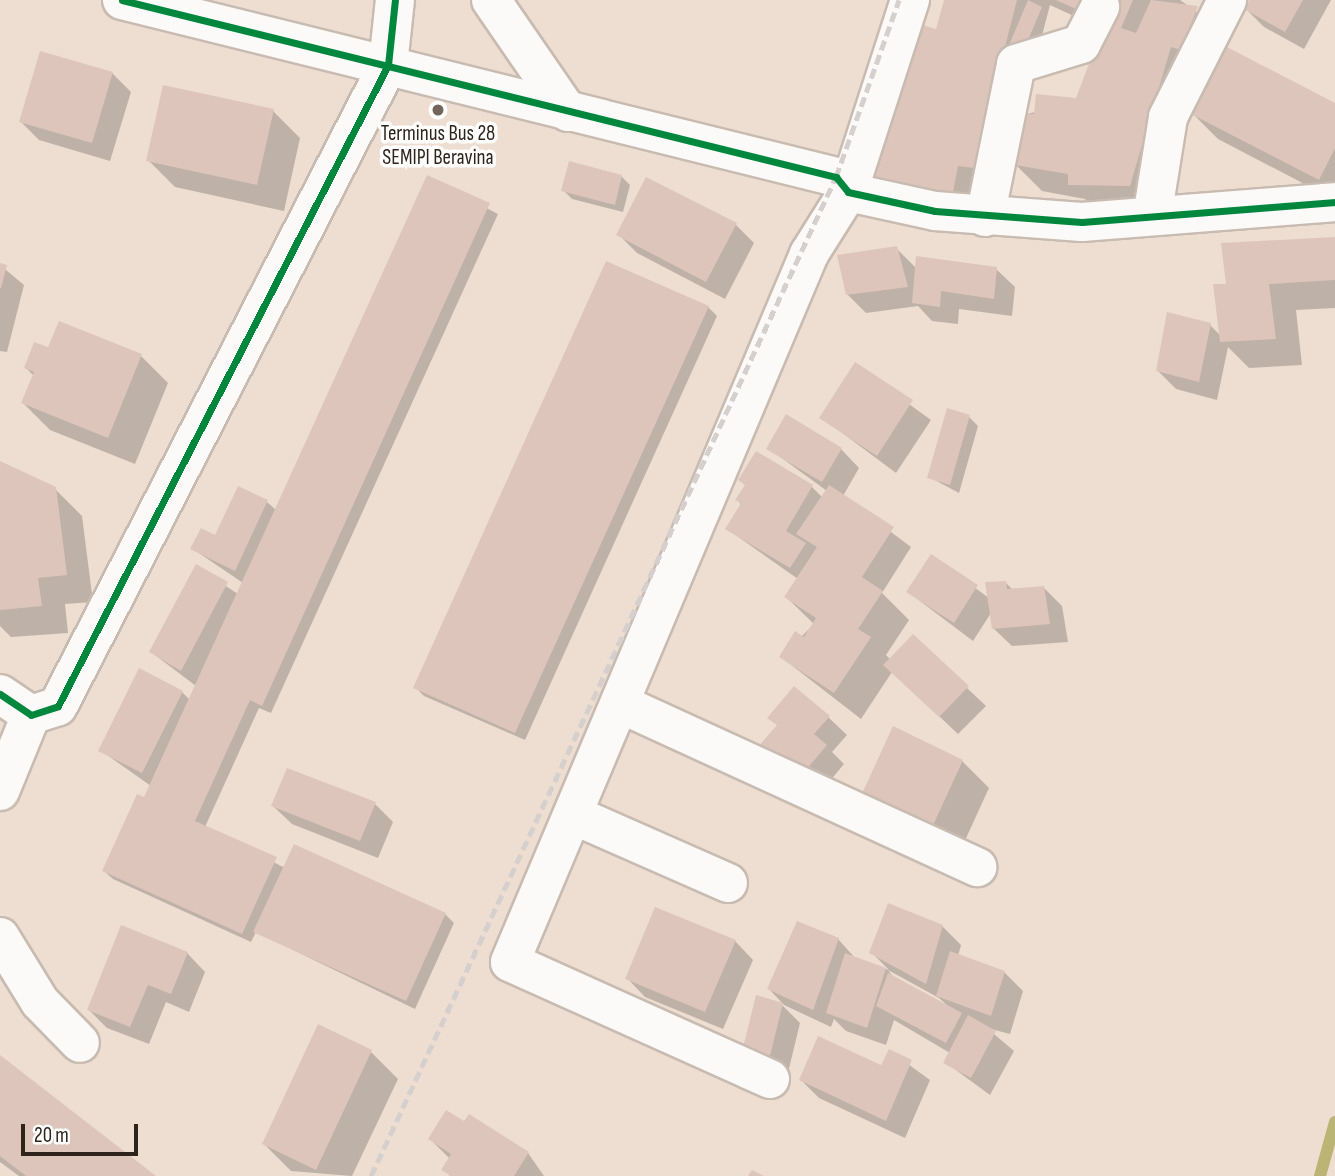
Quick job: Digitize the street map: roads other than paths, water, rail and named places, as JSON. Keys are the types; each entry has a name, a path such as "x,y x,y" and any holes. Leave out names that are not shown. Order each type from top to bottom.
{"street":[{"path":"122,0 836,177 848,192 985,217 1082,222 1153,211 1335,202"},
{"path":"0,791 15,704 58,706 388,65 395,0"},
{"path":"491,0 568,112"},
{"path":"770,1079 510,962 576,816 810,254 848,192 910,0"},
{"path":"1153,211 1168,117 1227,0"},
{"path":"985,217 1016,64 1081,44 1100,7"},
{"path":"621,704 977,867"},
{"path":"576,816 728,883"},
{"path":"0,937 40,1002 80,1043"}],"waterway":[{"path":"1320,1176 1335,1122"}],"railway":[{"path":"371,1176 836,177 899,0"}],"place":[{"name":"Terminus Bus 28 SEMIPI Beravina","path":"438,110"}]}
